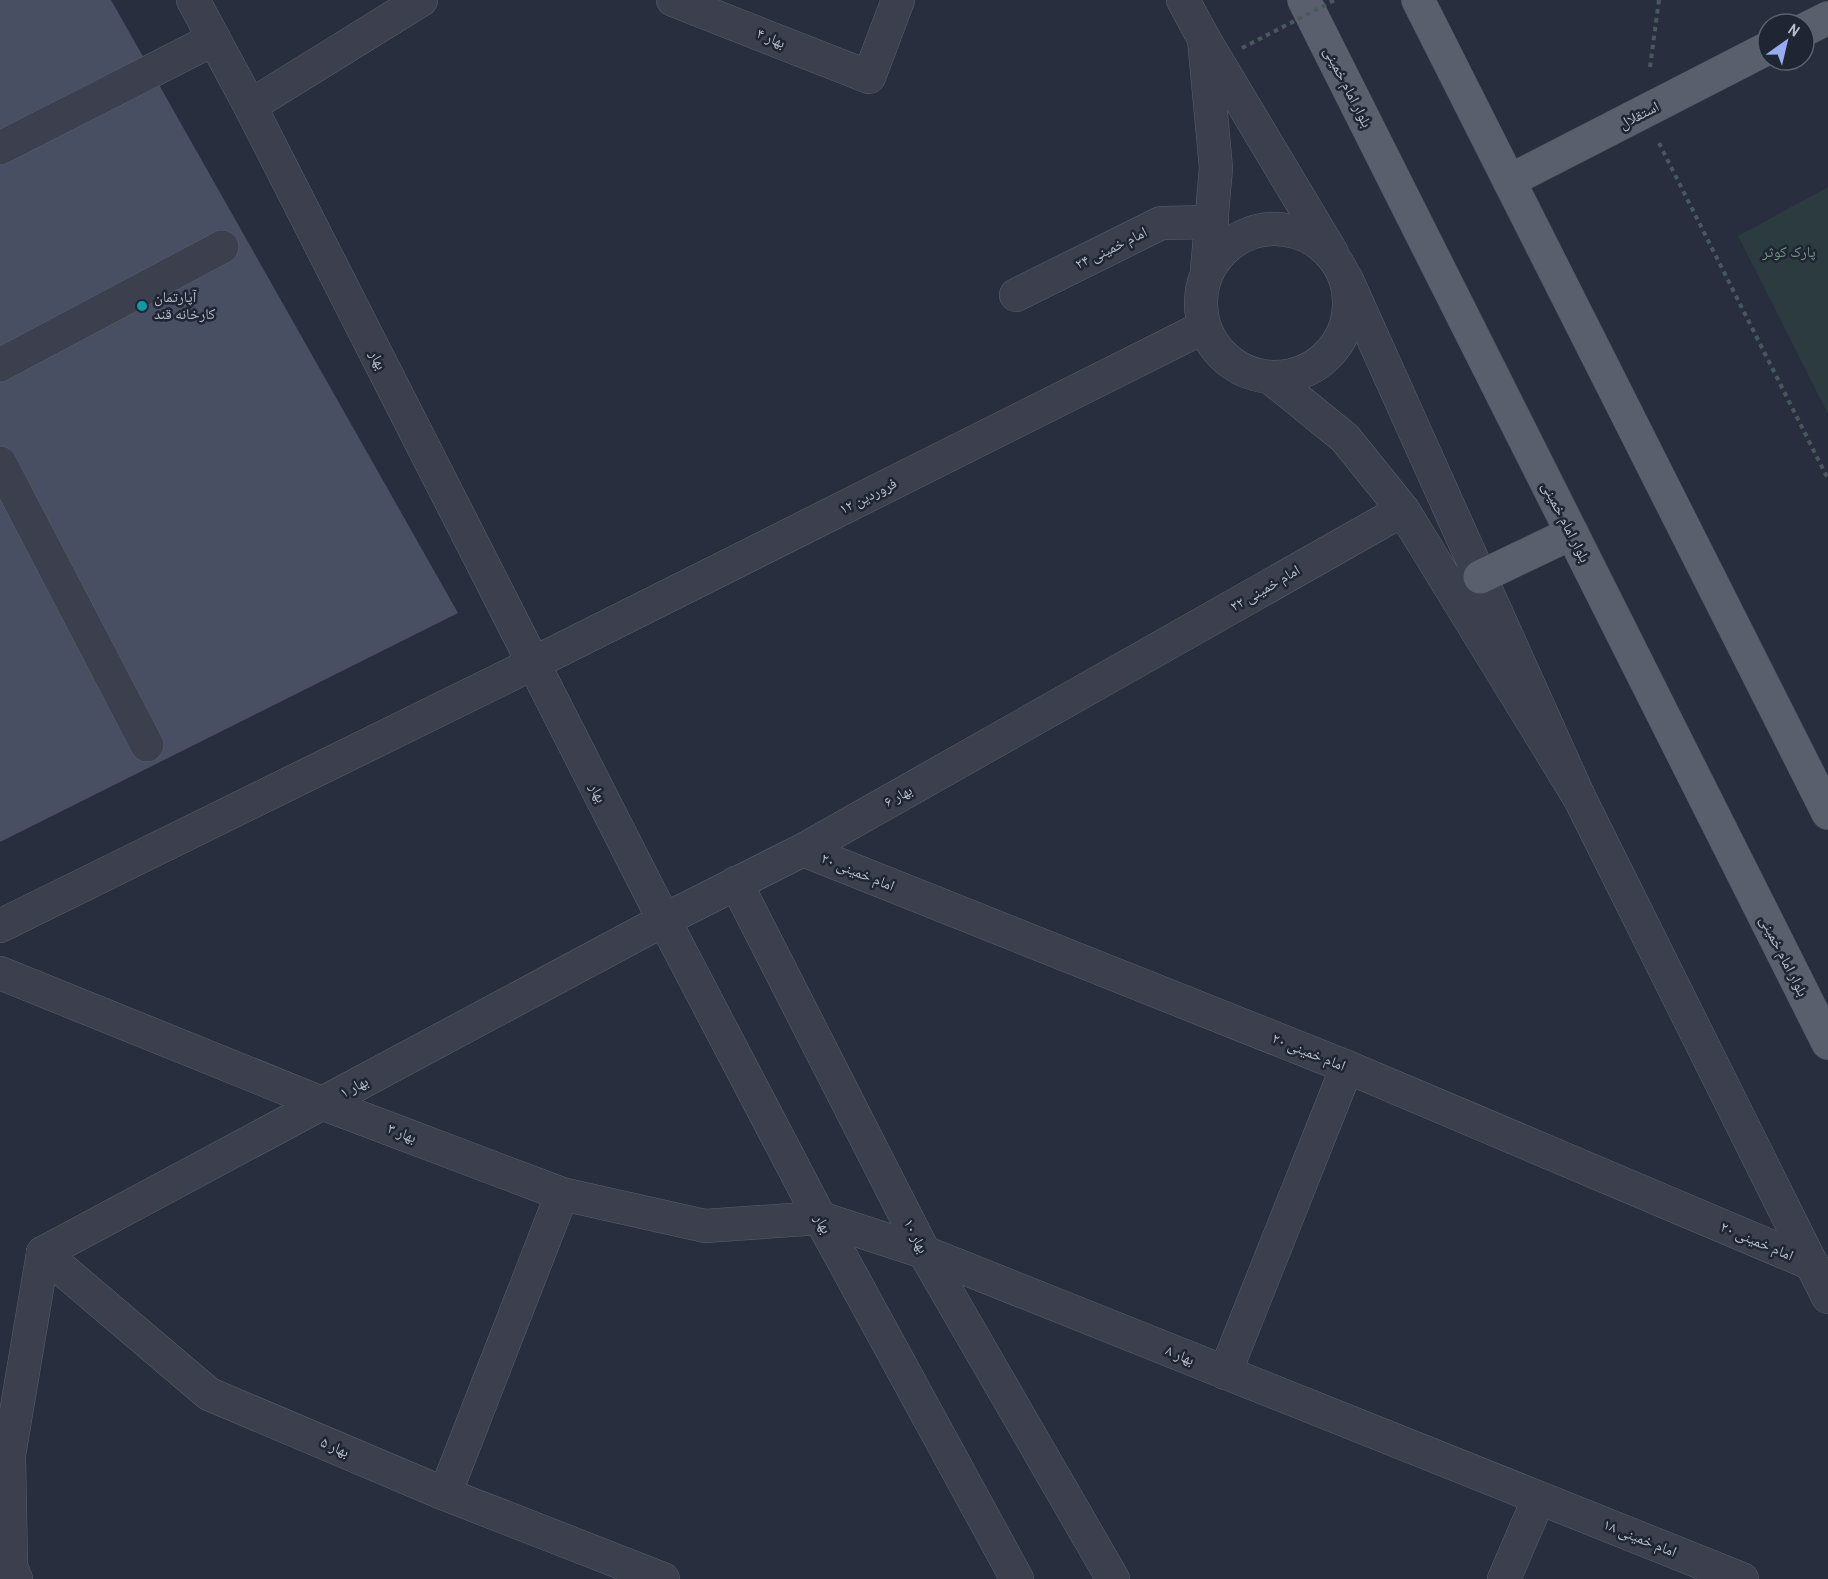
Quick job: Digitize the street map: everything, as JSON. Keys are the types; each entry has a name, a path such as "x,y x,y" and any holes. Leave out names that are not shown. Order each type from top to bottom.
{"main road":[{"name":"بلوار امام خمینی","path":"1304,0 1828,1043"},
{"path":"1418,0 1828,813"},
{"name":"استقلال","path":"1509,181 1756,54"},
{"path":"1480,577 1572,533"}],"street":[{"name":"بهار","path":"193,0 250,106 663,920 820,1218 1017,1579"},
{"path":"250,106 421,0"},
{"name":"بهار ۴","path":"673,0 869,77 898,0"},
{"path":"1183,0 1339,266 1579,797 1828,1297"},
{"path":"0,148 214,39"},
{"path":"1204,39 1216,168 1207,270 1200,298 1204,327 1220,352 1243,370 1271,378 1345,438 1403,510 1579,797"},
{"name":"امام خمینی ۲۴","path":"1016,295 1161,223 1212,222"},
{"path":"1207,270 1225,247 1251,231 1280,228 1308,235 1339,266 1351,307 1343,336 1326,359 1300,374 1271,378"},
{"path":"0,365 222,247"},
{"name":"۱۲ فروردین","path":"0,926 532,664 1204,327"},
{"path":"0,463 147,745"},
{"name":"امام خمینی ۲۲","path":"1128,666 1403,510"},
{"name":"بهار ۶","path":"663,920 803,850 1128,666"},
{"name":"امام خمینی ۲۰","path":"803,850 1347,1067 1812,1264"},
{"name":"بهار ۱۰","path":"736,883 924,1251 1113,1579"},
{"name":"بهار ۱","path":"43,1253 663,920"},
{"name":"بهار ۳","path":"0,973 324,1104 562,1194 705,1226 820,1218"},
{"path":"1225,1373 1347,1067"},
{"path":"445,1494 562,1194"},
{"name":"بهار ۸","path":"820,1218 924,1251 1539,1498"},
{"path":"16,1579 11,1566 9,1455 43,1253"},
{"name":"بهار ۵","path":"43,1253 209,1394 445,1494 663,1579"},
{"path":"1504,1579 1539,1498"},
{"name":"امام خمینی ۱۸","path":"1539,1498 1742,1579"}],"path":[{"path":"1242,48 1335,0"},
{"path":"1659,0 1644,112 1828,479"}],"green space":[{"name":"پارک کوثر","path":"1828,187 1828,414 1738,236"}],"building":[{"name":"آپارتمان کارخانه قند","path":"0,0 111,0 458,613 0,842"}],"place":[{"name":"آپارتمان کارخانه قند","path":"142,306"}]}
